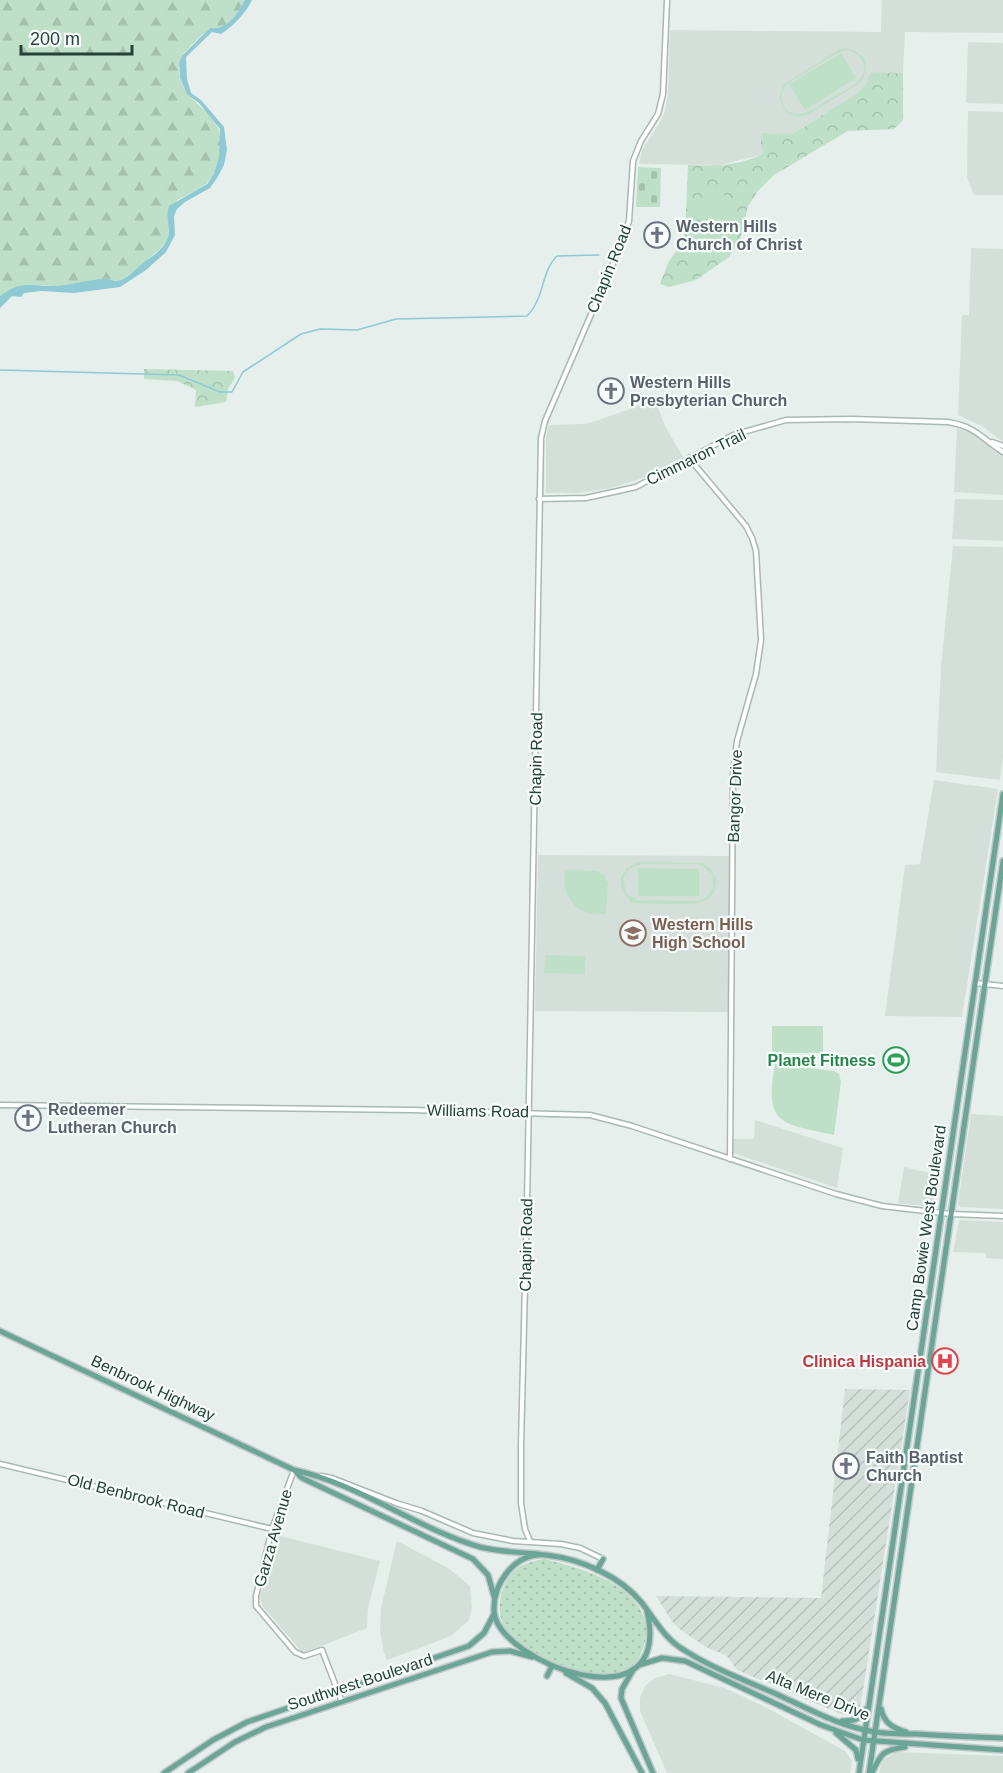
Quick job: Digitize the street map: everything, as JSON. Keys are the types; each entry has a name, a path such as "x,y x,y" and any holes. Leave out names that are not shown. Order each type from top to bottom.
{"main road":[{"name":"Camp Bowie West Boulevard","path":"859,1771 1003,794"},
{"name":"Camp Bowie West Boulevard","path":"871,1773 1003,861"},
{"name":"Benbrook Highway","path":"0,1331 294,1470 314,1474 468,1543 493,1550 543,1555"},
{"name":"Benbrook Highway","path":"294,1470 302,1478 473,1559 488,1575 495,1600"},
{"path":"642,1773 605,1703 592,1688 509,1638 499,1626 494,1612 495,1600 501,1581 519,1562 543,1555 563,1558 597,1570 627,1589 647,1611 651,1635 647,1650 624,1684 621,1698 653,1773"},
{"path":"597,1570 603,1559"},
{"name":"Alta Mere Drive","path":"647,1611 661,1630 684,1650 836,1720 876,1732 1003,1738"},
{"name":"Southwest Boulevard","path":"164,1773 233,1728 469,1646 484,1633 494,1612"},
{"name":"Southwest Boulevard","path":"188,1773 245,1737 266,1727 492,1652 517,1653 553,1666"},
{"name":"Alta Mere Drive","path":"637,1667 663,1658 685,1661 827,1727 863,1740 1003,1750"},
{"path":"553,1666 603,1678 621,1675 637,1667"},
{"path":"547,1676 553,1666"},
{"path":"836,1720 851,1721 863,1714 874,1675"},
{"path":"882,1690 881,1708 885,1720 896,1729 916,1734"},
{"path":"827,1727 855,1749 858,1755 859,1771"},
{"path":"871,1773 885,1751 915,1745"}],"street":[{"name":"Chapin Road","path":"530,1541 525,1529 521,1503 541,438 544,421 630,218 633,161 662,102 667,0"},
{"name":"Cimmaron Trail","path":"539,499 586,498 636,487 734,435 776,422 798,419 948,422 970,427 1003,452"},
{"name":"Cimmaron Trail","path":"991,442 1003,446"},
{"name":"Bangor Drive","path":"690,458 746,526 752,538 756,551 761,628 756,674 737,741 734,764 730,1159"},
{"path":"975,983 1003,986"},
{"name":"Williams Road","path":"0,1105 590,1115 632,1126 882,1206 951,1214 1003,1216"},
{"name":"Old Benbrook Road","path":"0,1464 272,1529"},
{"name":"Garza Avenue","path":"294,1470 272,1529 256,1596 256,1606 295,1652 304,1656 322,1650 342,1702"},
{"name":"Benbrook Highway","path":"314,1474 332,1478 422,1511 473,1533 513,1541 547,1542 580,1548 603,1559"}],"shaded area":[{"path":"882,0 1003,0 1003,33 905,32 903,73 871,72 865,85 855,95 793,134 761,133 764,153 719,165 639,164 642,150 665,111 668,94 670,30 881,32"},
{"path":"968,42 1003,43 1003,104 966,103"},
{"path":"968,111 1003,112 1003,195 974,195 967,177"},
{"path":"971,248 1003,249 1003,442 982,426 958,415 962,315 969,315"},
{"path":"655,400 665,426 683,457 643,478 611,488 578,493 546,493 546,437 549,425 584,424"},
{"path":"957,428 976,435 994,451 1003,455 1003,495 954,492"},
{"path":"955,499 1003,500 1003,541 952,539"},
{"path":"953,546 1003,547 1003,757 1000,780 936,772 941,667"},
{"path":"934,780 998,789 962,1017 885,1016 905,865 920,864"},
{"name":"Western Hills High School","path":"538,855 730,856 728,1012 535,1011"},
{"path":"971,1114 1003,1116 1003,1209 960,1207 958,1203"},
{"path":"755,1120 843,1148 837,1188 733,1153 733,1139 754,1139"},
{"path":"904,1167 939,1175 932,1207 898,1203"},
{"path":"961,1220 1003,1222 1003,1259 986,1258 986,1253 953,1252"},
{"path":"845,1389 910,1390 861,1703 857,1713 847,1715 737,1670 727,1656 706,1647 678,1628 656,1596 821,1598"},
{"path":"276,1535 380,1561 368,1608 367,1628 306,1652 300,1650 262,1605 260,1597"},
{"path":"397,1541 448,1568 470,1586 472,1608 469,1620 451,1636 387,1660 380,1630 381,1608"},
{"path":"669,1674 725,1688 769,1709 845,1751 852,1761 850,1773 667,1773 640,1711 640,1698 645,1686 655,1678"},
{"path":"897,1752 1003,1756 1003,1773 879,1773 883,1760"}],"green space":[{"path":"0,0 245,0 227,24 210,28 188,49 179,63 179,74 186,91 219,130 220,151 216,170 201,187 177,200 167,240 144,264 122,279 59,286 25,286 0,296"},
{"path":"842,48 854,50 864,58 866,67 863,79 857,85 807,115 797,117 786,112 779,98 784,84","holes":["850,51 859,56 864,64 863,74 857,82 804,113 790,113 785,108 781,98 788,83 837,53"]},
{"path":"841,53 856,78 805,110 789,84"},
{"path":"871,72 903,73 903,120 894,129 848,131 774,175 758,191 748,206 740,240 729,257 696,280 669,287 660,284 669,261 682,244 685,232 688,165 737,163 764,153 761,147 761,133 793,134 856,94 865,85"},
{"path":"638,167 661,168 660,207 636,207"},
{"path":"702,195 729,195 728,249 700,249"},
{"path":"144,369 233,371 235,378 228,389 226,402 195,407 196,390 177,381 144,379"},
{"path":"637,863 702,863 714,875 716,881 714,890 709,898 698,903 631,903 623,891 621,880 625,871","holes":["642,864 698,864 712,874 713,889 706,898 698,901 638,900 626,893 623,879 629,869"]},
{"path":"638,868 699,869 699,896 638,896"},
{"path":"565,870 597,871 606,876 605,879 608,882 606,914 587,912 573,904 566,889"},
{"path":"545,955 585,956 585,974 544,973"},
{"path":"772,1026 823,1026 823,1053 772,1053"},
{"path":"775,1064 834,1071 839,1074 841,1082 834,1135 801,1128 780,1118 772,1100"},
{"path":"544,1559 581,1569 600,1577 618,1587 632,1599 642,1613 646,1631 642,1651 633,1665 623,1671 607,1675 584,1673 542,1657 519,1643 505,1629 500,1603 509,1577 518,1568"}],"water":[{"path":"245,0 252,0 234,23 221,34 212,32 186,57 187,79 191,93 201,100 224,127 227,150 224,165 210,188 177,209 174,216 175,235 166,252 146,270 120,287 74,293 41,291 24,293 21,297 12,296 0,308 0,296 15,287 57,286 102,279 116,281 124,279 164,245 169,234 169,206 207,184 214,174 219,157 220,129 199,103 187,94 180,78 179,62 182,56 210,28 227,24"}],"waterway":[{"path":"0,370 179,375 220,392 232,392 243,372 301,334 320,329 357,330 396,319 527,316 533,309 548,269 557,256 599,255"}],"place":[{"name":"Western Hills Church of Christ","path":"657,235"},
{"name":"Western Hills Presbyterian Church","path":"611,391"},
{"name":"Western Hills High School","path":"633,933"},
{"name":"Planet Fitness","path":"896,1060"},
{"name":"Redeemer Lutheran Church","path":"28,1118"},
{"name":"Clinica Hispania","path":"945,1361"},
{"name":"Faith Baptist Church","path":"846,1466"}]}
